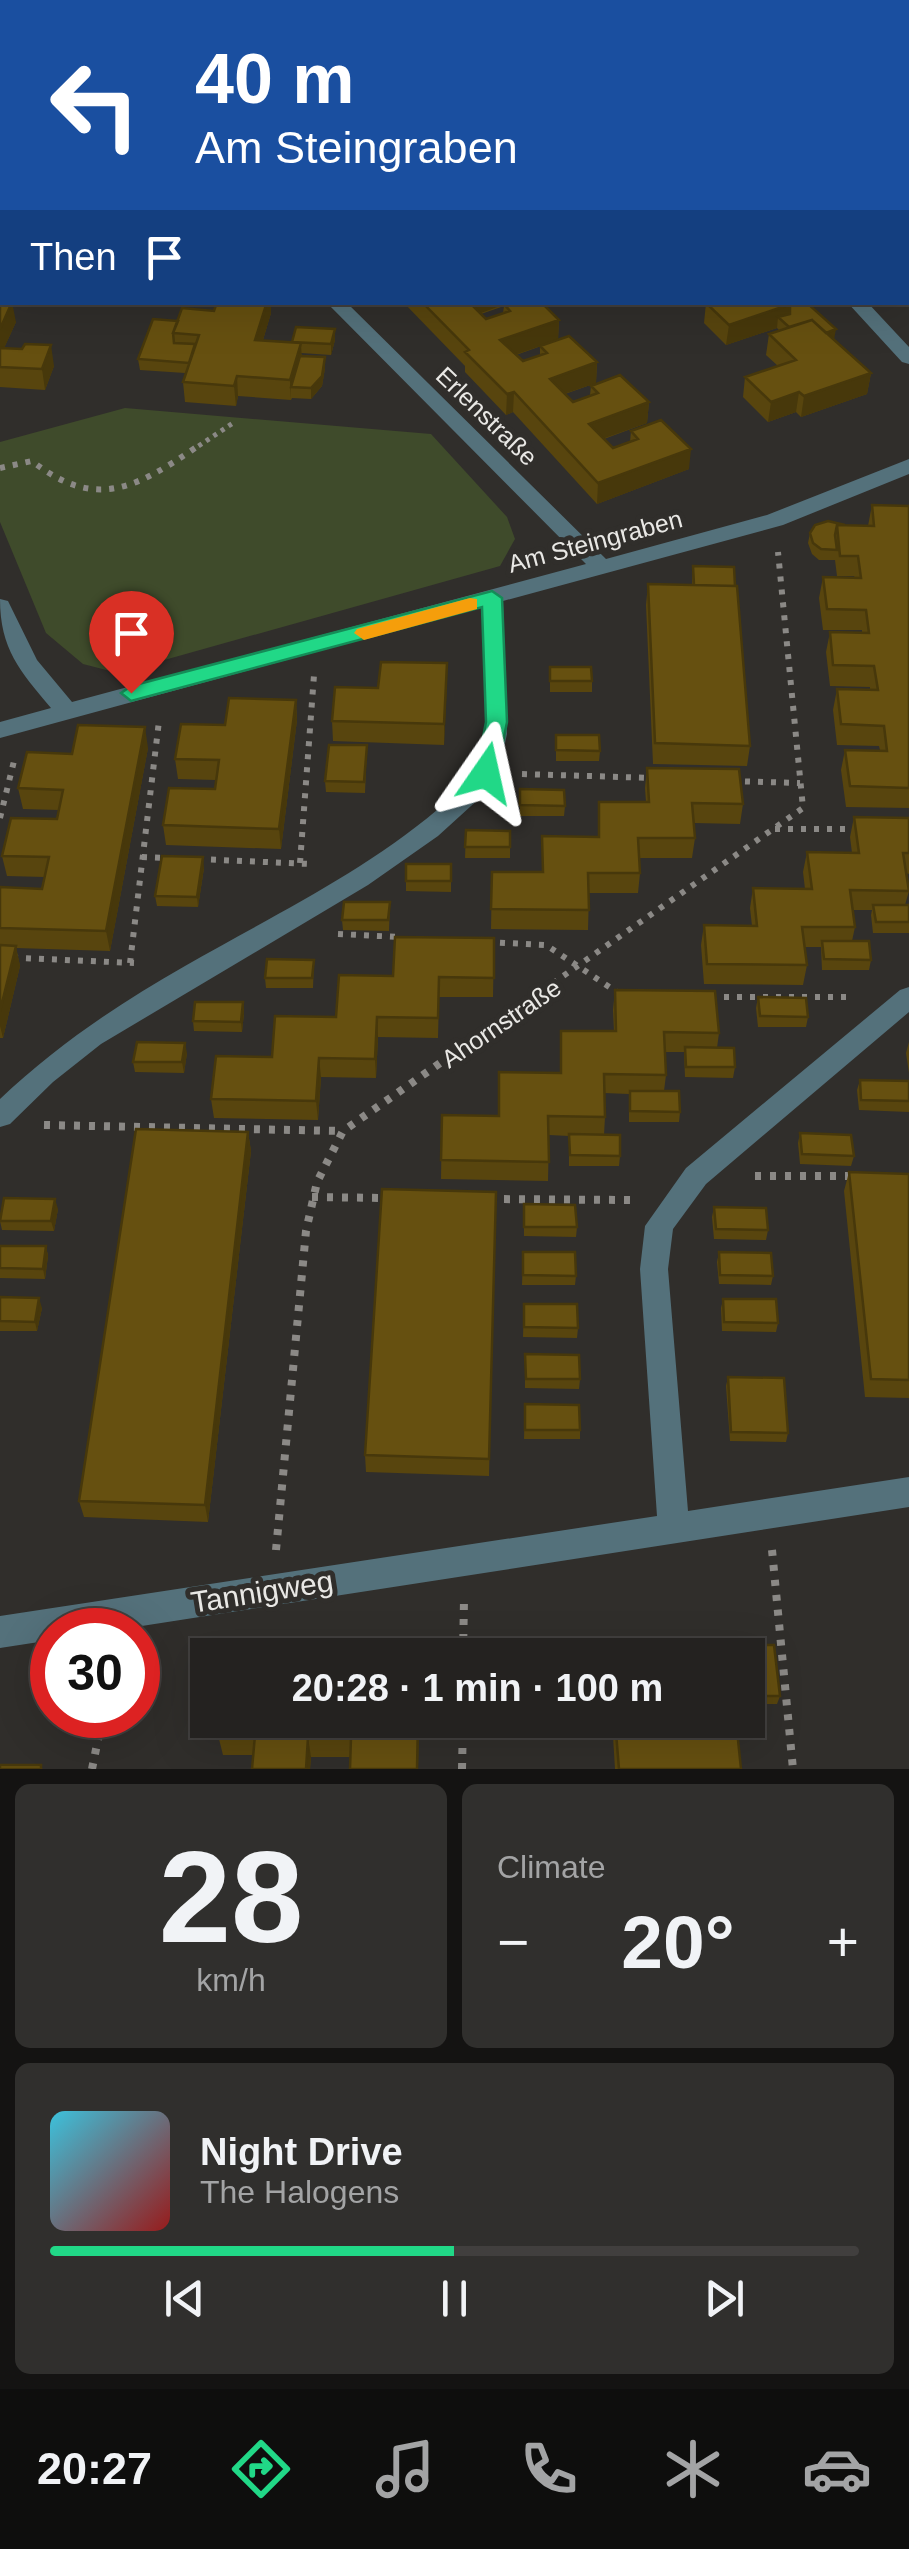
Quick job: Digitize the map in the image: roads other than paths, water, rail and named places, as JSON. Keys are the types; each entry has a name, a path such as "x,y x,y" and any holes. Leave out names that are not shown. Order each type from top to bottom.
{"street":[{"name":"Erlenstraße","path":"338,305 602,567"},
{"path":"859,305 909,358"},
{"name":"Am Steingraben","path":"12,727 775,520 909,466"},
{"path":"0,1116 24,1090 82,1042 379,867 439,823 486,773 496,722 492,598"},
{"path":"0,606 26,664 66,710"},
{"path":"673,1526 654,1269 659,1226 696,1176 909,997"},
{"name":"Tannigweg","path":"0,1632 909,1492"}]}
